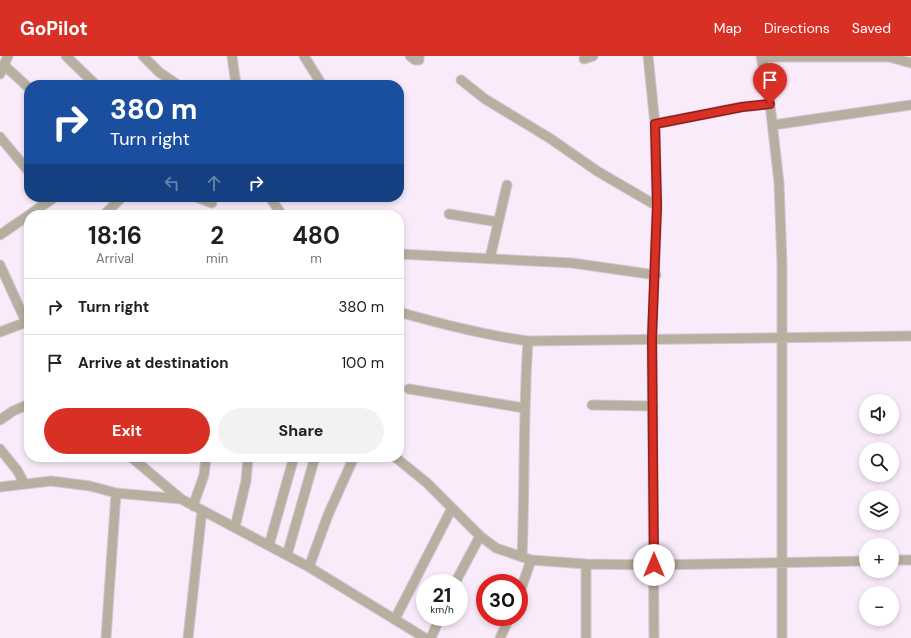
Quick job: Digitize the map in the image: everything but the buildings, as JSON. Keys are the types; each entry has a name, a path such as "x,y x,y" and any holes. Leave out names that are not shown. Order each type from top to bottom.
{"street":[{"path":"8,56 2,69 24,84"},
{"path":"66,56 91,80"},
{"path":"143,56 159,72 171,80"},
{"path":"232,56 235,80"},
{"path":"304,56 319,80"},
{"path":"410,56 415,60 419,60 419,56"},
{"path":"584,59 593,56"},
{"path":"648,56 655,124 657,206 656,275 652,338 654,638"},
{"path":"782,638 783,337 779,183 773,125 761,56 889,57 911,63"},
{"path":"461,80 485,99 551,139 597,171 657,206"},
{"path":"655,124 742,107 770,104"},
{"path":"773,125 911,105"},
{"path":"0,137 24,166"},
{"path":"490,258 507,185"},
{"path":"36,210 47,202"},
{"path":"109,210 117,202"},
{"path":"449,214 498,222"},
{"path":"0,235 24,218"},
{"path":"404,254 572,263 656,275"},
{"path":"0,265 24,316"},
{"path":"404,313 501,338 528,341 652,338 720,339 911,336"},
{"path":"0,332 24,323"},
{"path":"523,574 526,559 524,408 528,341"},
{"path":"409,389 524,408"},
{"path":"592,405 653,406"},
{"path":"0,420 13,411 24,406"},
{"path":"0,449 17,470 24,483"},
{"path":"137,462 168,490 181,499 288,555 396,619 425,638"},
{"path":"193,506 204,474 205,462"},
{"path":"235,527 246,480 248,462"},
{"path":"269,545 293,462"},
{"path":"288,555 314,462"},
{"path":"309,567 328,515 352,462"},
{"path":"401,462 427,483 480,536 496,548 526,559 586,564 654,565 782,564 859,561"},
{"path":"0,487 51,481 90,486 116,493 181,499"},
{"path":"106,638 116,493"},
{"path":"396,619 452,508"},
{"path":"188,638 202,510"},
{"path":"460,574 480,536"},
{"path":"899,560 911,560"},
{"path":"586,564 586,638"},
{"path":"431,638 436,626"},
{"path":"500,638 506,626"}],"route":[{"path":"654,565 652,338 656,275 657,206 655,124 687,116 770,104"}]}
